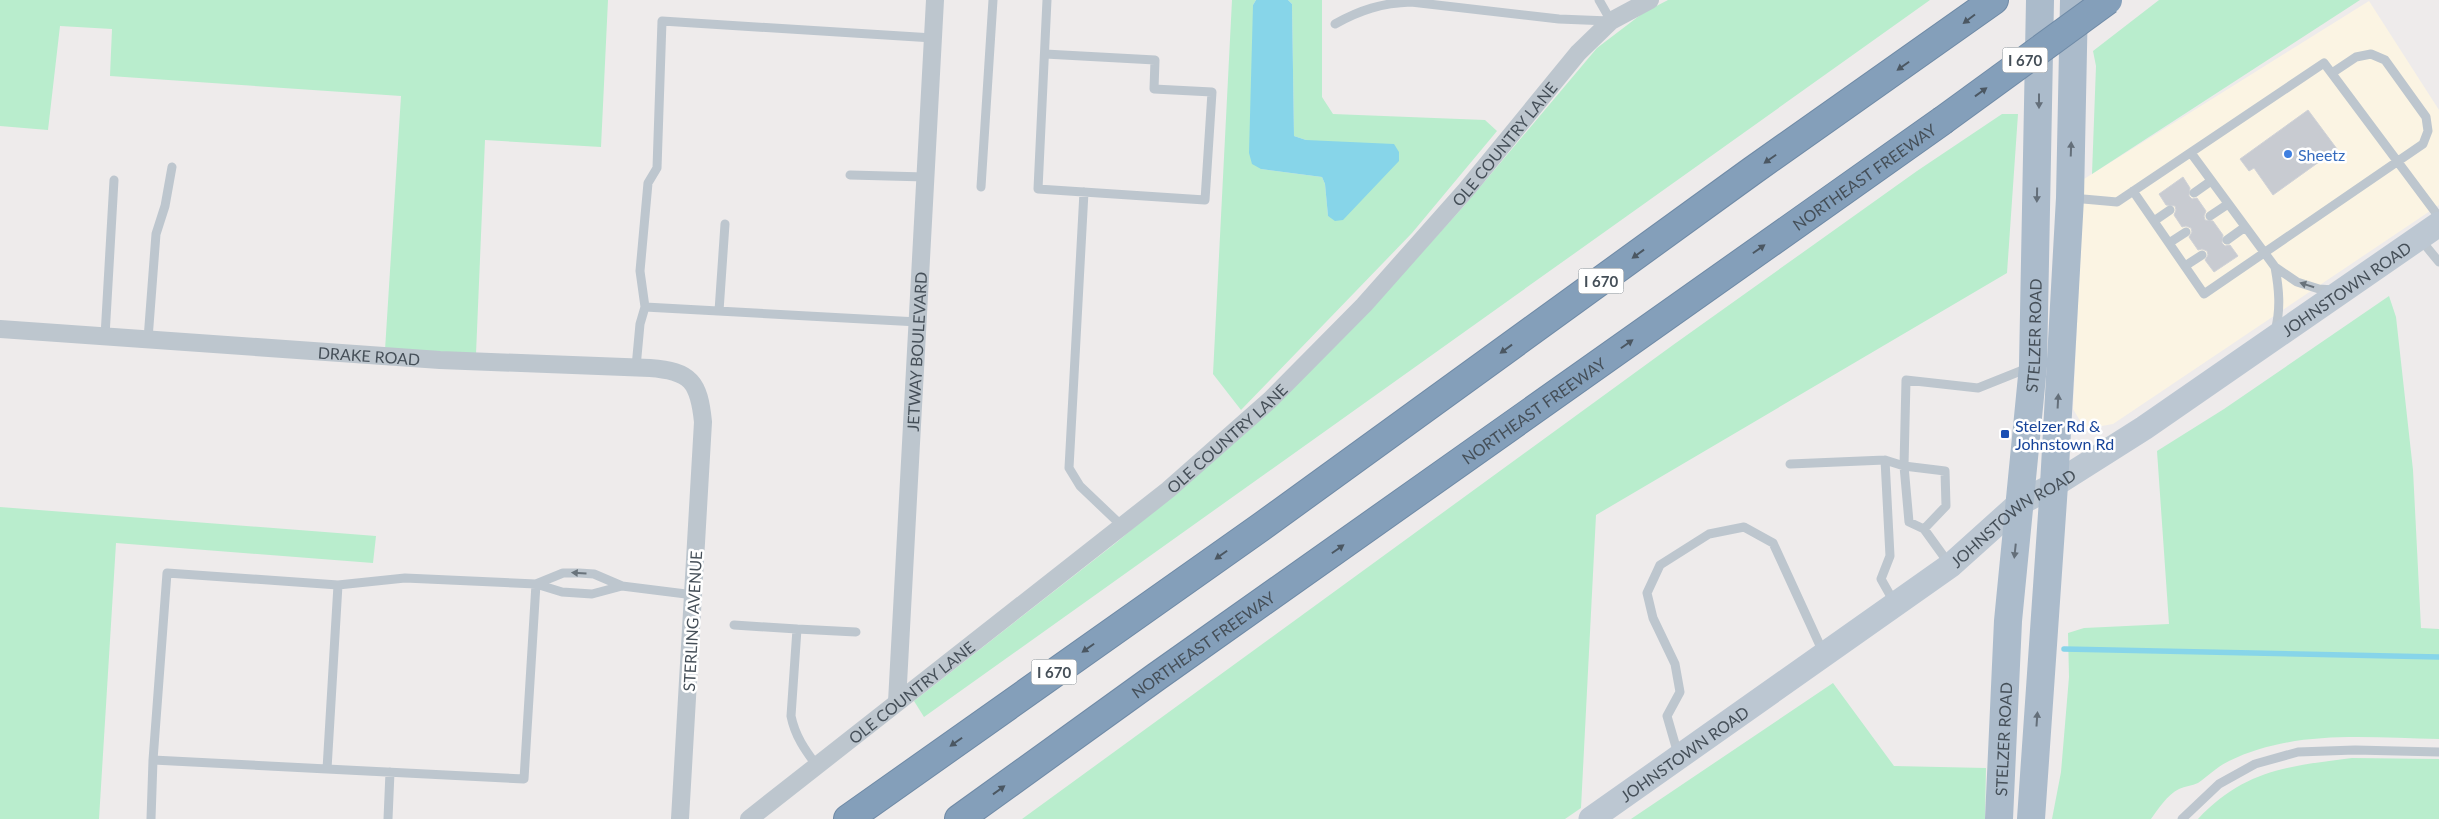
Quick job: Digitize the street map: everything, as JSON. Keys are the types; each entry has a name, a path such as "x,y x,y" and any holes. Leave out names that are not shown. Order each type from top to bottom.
{"highway":[{"name":"I 670","path":"848,819 1253,532 1744,177 1943,38 1994,0"},
{"name":"NORTHEAST FREEWAY","path":"959,819 1156,677 1942,121 2108,0"}],"main road":[{"name":"STELZER ROAD","path":"1999,819 2008,621 2034,366 2040,0"},
{"name":"STELZER ROAD","path":"2031,819 2054,485 2070,198 2074,0"},
{"name":"JOHNSTOWN ROAD","path":"1591,819 1951,565 2020,503 2054,485 2144,428 2273,337 2429,231"}],"street":[{"name":"JETWAY BOULEVARD","path":"898,702 935,0"},
{"name":"OLE COUNTRY LANE","path":"749,819 1122,526 1270,400 1364,305 1466,190 1578,53 1611,21 1650,0"},
{"name":"DRAKE ROAD","path":"0,329 440,360 672,370 684,374 701,400 704,422"},
{"name":"STERLING AVENUE","path":"680,819 704,422"}],"lane":[{"path":"981,187 993,0"},
{"path":"1044,54 1155,60 1154,89 1212,92 1206,200 1038,189 1044,54 1047,0"},
{"path":"1599,0 1611,21"},
{"path":"1335,24 1357,12 1387,2 1411,2 1559,19 1611,21"},
{"path":"636,367 640,324 644,307 640,271 648,183 657,168 662,21 933,38"},
{"path":"2133,191 2204,294 2423,144 2428,131 2426,116 2385,60 2371,54 2356,57 2332,73"},
{"path":"2070,198 2118,202 2324,63 2439,217"},
{"path":"2190,153 2274,267 2297,282 2320,289 2343,290"},
{"path":"148,339 156,234 165,206 172,167"},
{"path":"850,175 926,177"},
{"path":"105,336 114,180"},
{"path":"2194,193 2211,181"},
{"path":"1084,192 1069,468 1080,486 1122,526"},
{"path":"2210,216 2228,204"},
{"path":"2154,221 2170,210"},
{"path":"719,311 725,224"},
{"path":"2227,240 2245,227"},
{"path":"2429,231 2439,262"},
{"path":"2169,243 2186,232"},
{"path":"2185,266 2202,256"},
{"path":"2273,337 2279,318 2279,292 2274,267"},
{"path":"644,307 918,322"},
{"path":"1951,565 1924,530 1909,522 1904,466 1906,380 1978,388 2034,366"},
{"path":"1885,460 1890,556 1881,579 1895,604"},
{"path":"1790,464 1885,460 1904,466 1945,471 1946,506 1924,530"},
{"path":"1678,758 1668,716 1680,692 1675,664 1653,618 1647,593 1660,565 1709,534 1744,527 1773,543 1824,655"},
{"path":"151,819 153,760 166,573 338,585 405,578 536,584 562,592 592,594 622,586"},
{"path":"536,584 563,573 594,574 622,586 694,595"},
{"path":"153,760 524,779 536,584"},
{"path":"326,769 338,585"},
{"path":"734,625 856,632"},
{"path":"797,629 791,716 793,728 800,744 817,766"},
{"path":"2182,819 2219,784 2255,764 2298,752 2355,750 2439,752"},
{"path":"388,819 390,772"}],"shaded area":[{"path":"2369,1 2439,110 2439,205 2113,424 2085,429 2073,409 2084,179"}],"green space":[{"path":"0,0 608,0 601,147 485,140 476,354 385,350 401,96 110,76 112,29 60,26 48,130 0,126"},
{"path":"1232,0 1256,0 1253,5 1261,169 1322,177 1325,184 1328,216 1343,220 1306,140 1294,136 1292,4 1288,0 1322,0 1322,97 1333,114 1485,120 1497,131 1412,233 1241,410 1213,374"},
{"path":"1668,0 1930,0 924,717 914,701 1117,542 1253,426 1361,319 1464,206 1597,48 1643,13"},
{"path":"2159,0 2360,0 2092,174 2096,66 2093,51"},
{"path":"2002,114 2018,114 2007,273 1596,515 1581,808 1565,819 1022,819 1673,345 1917,171"},
{"path":"2389,296 2396,317 2413,470 2421,628 2439,629 2439,739 2359,737 2306,740 2280,744 2254,751 2229,761 2198,783 2179,789 2167,798 2151,819 2052,819 2061,772 2069,677 2068,633 2084,628 2169,624 2157,451 2224,409"},
{"path":"0,507 376,536 373,563 116,543 99,819 0,819"},
{"path":"1833,683 1894,766 1986,768 1985,819 1631,819"},
{"path":"2352,758 2439,759 2439,819 2198,819 2215,803 2250,780 2288,768"}],"water":[{"path":"1256,0 1288,0 1292,4 1294,136 1306,140 1394,144 1399,152 1399,161 1343,220 1335,221 1328,216 1325,184 1322,177 1261,169 1252,164 1249,153 1253,5"}],"building":[{"name":"Sheetz","path":"2308,110 2337,149 2273,195 2254,168 2249,171 2240,159"},
{"path":"2183,177 2190,188 2189,196 2192,199 2197,198 2206,211 2205,220 2213,221 2223,235 2222,243 2225,246 2230,245 2238,256 2214,272 2205,260 2208,255 2207,251 2198,250 2189,237 2192,232 2191,228 2182,227 2174,215 2175,206 2166,205 2159,194"}],"waterway":[{"path":"2064,649 2439,657"}],"place":[{"name":"Sheetz","path":"2288,154"},
{"name":"Stelzer Rd & Johnstown Rd","path":"2005,434"}]}
